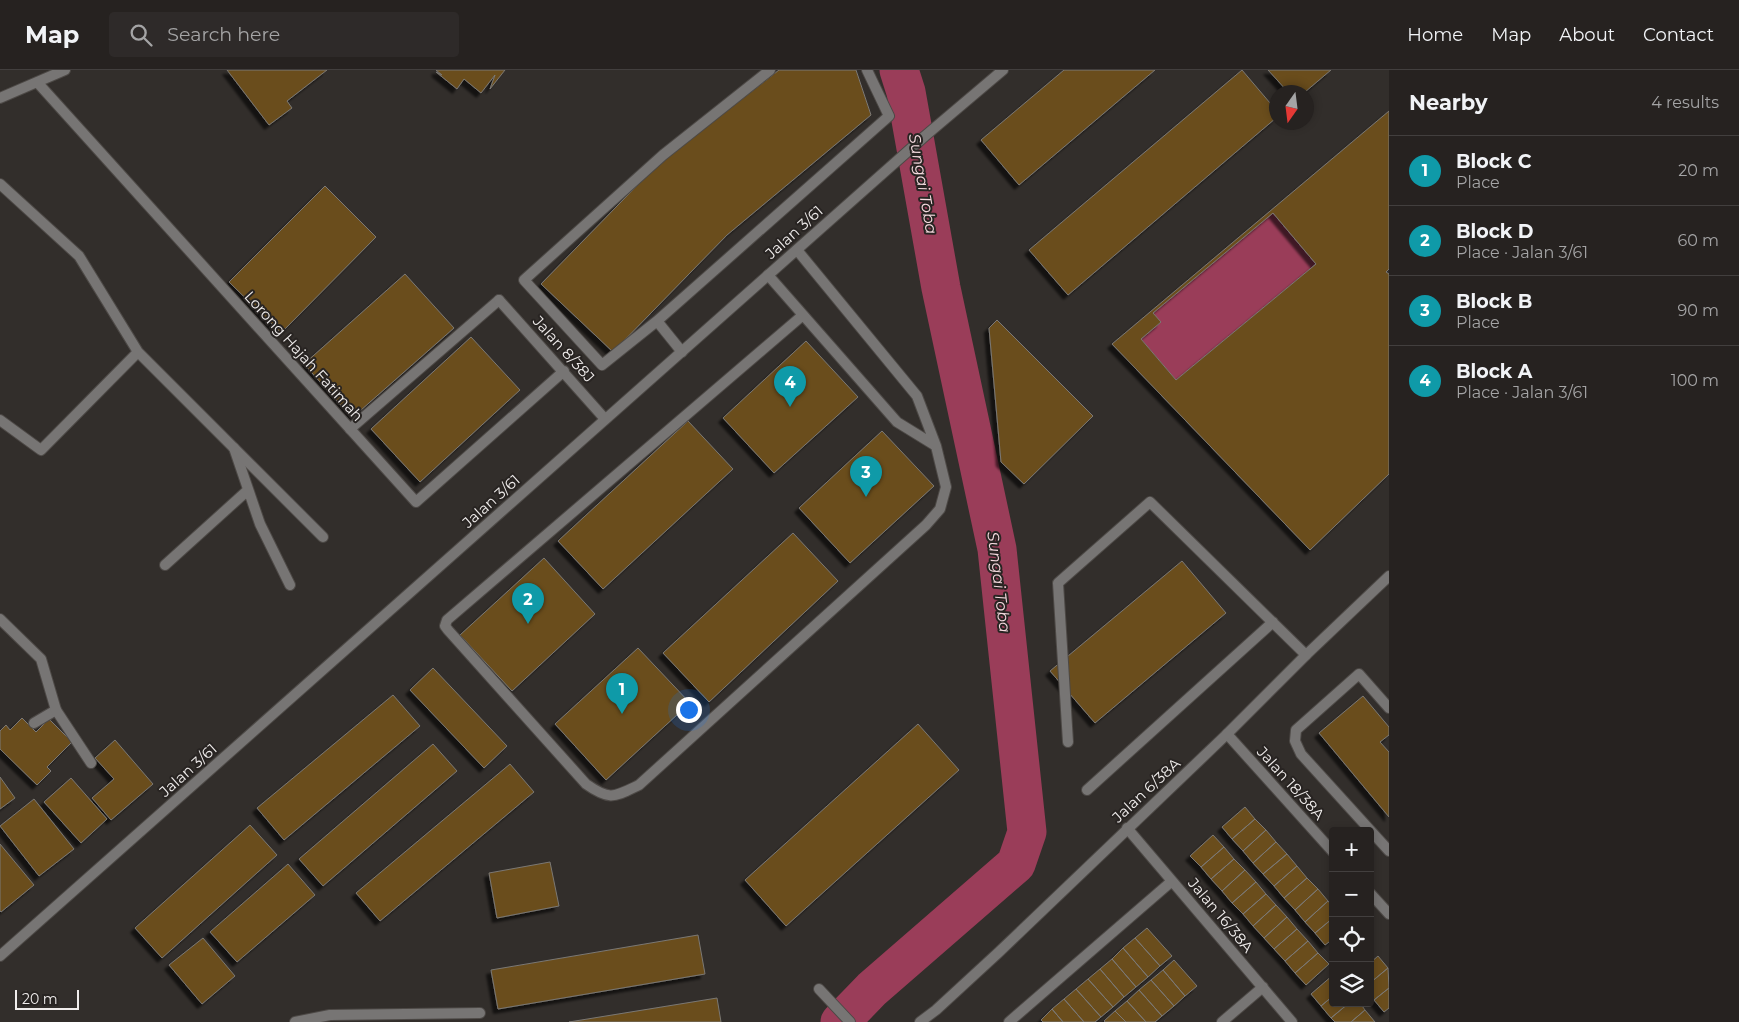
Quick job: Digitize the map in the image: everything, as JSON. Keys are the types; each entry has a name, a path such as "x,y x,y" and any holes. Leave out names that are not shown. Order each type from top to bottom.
{"street":[{"path":"0,98 65,70"},
{"path":"770,70 663,154 524,280 602,365 658,321 889,116 867,70"},
{"name":"Jalan 3/61","path":"0,956 921,139 1003,70"},
{"name":"Lorong Hajah Fatimah","path":"37,82 416,502 564,371"},
{"path":"0,184 79,256 138,352 323,537"},
{"path":"797,250 917,396 936,446 946,487 940,509 926,525 639,785 617,796 600,794 586,784 448,630 445,626 447,620 803,315"},
{"path":"768,275 897,422 936,446"},
{"name":"Jalan 8/38J","path":"350,429 499,300 605,419"},
{"path":"658,321 682,352"},
{"path":"0,420 41,450 138,352"},
{"path":"234,448 260,524 290,585"},
{"path":"165,565 248,490"},
{"path":"1068,742 1058,584 1150,502 1306,655"},
{"name":"Jalan 6/38A","path":"920,1022 936,1010 999,952 1389,576"},
{"path":"0,619 41,659 56,710 91,763"},
{"path":"1087,790 1273,622"},
{"path":"1389,708 1359,674 1296,730 1295,741 1301,754 1389,851"},
{"path":"34,723 56,710"},
{"name":"Jalan 18/38A","path":"1227,734 1329,848"},
{"name":"Jalan 16/38A","path":"1127,828 1292,1022"},
{"path":"1009,1022 1172,881"},
{"path":"1374,898 1389,914"},
{"path":"1222,1022 1262,987"},
{"path":"819,988 850,1022"},
{"path":"294,1022 480,1013"}],"shaded area":[{"path":"1273,213 1316,264 1176,380 1141,339 1160,323 1153,313"}],"building":[{"path":"227,70 327,70 287,101 292,108 269,125"},
{"path":"436,70 505,70 490,89 495,75 481,93 464,79 457,89"},
{"path":"779,70 856,70 871,115 727,235 613,352 541,284 656,166"},
{"path":"1064,70 1155,70 1019,185 981,140"},
{"path":"1242,70 1269,102 1269,124 1068,295 1029,250"},
{"path":"1268,70 1331,70 1313,85 1282,85"},
{"path":"1389,111 1389,269 1386,272 1389,274 1389,474 1310,550 1112,344","holes":["1273,213 1316,264 1176,380 1141,339 1161,322 1153,313"]},
{"path":"325,186 376,237 281,333 229,282"},
{"path":"405,274 454,328 352,418 304,364"},
{"path":"997,320 1093,416 1024,484 1001,462 989,328"},
{"path":"471,337 520,390 420,482 371,429"},
{"path":"806,341 858,397 774,473 723,418"},
{"path":"688,421 733,469 603,589 558,541"},
{"path":"882,431 934,486 850,563 799,508"},
{"path":"793,533 838,581 709,702 663,653"},
{"path":"544,558 595,614 512,691 460,635"},
{"path":"1182,561 1226,613 1095,723 1050,671"},
{"path":"638,648 690,703 606,780 555,724"},
{"path":"433,668 507,746 484,768 410,690"},
{"path":"393,695 420,726 284,840 257,808"},
{"path":"1363,696 1389,727 1389,735 1380,742 1389,752 1389,817 1319,733"},
{"path":"22,718 36,732 49,719 72,742 47,767 51,771 37,785 0,749 0,731 6,725 10,730"},
{"path":"918,724 959,770 786,926 745,880"},
{"path":"115,740 153,784 111,820 92,798 114,779 95,758"},
{"path":"433,744 457,771 323,886 299,859"},
{"path":"510,764 534,792 380,921 356,893"},
{"path":"0,777 15,798 0,809"},
{"path":"71,778 107,819 81,843 44,802"},
{"path":"34,799 74,849 39,876 0,826"},
{"path":"1245,807 1255,819 1232,839 1222,827"},
{"path":"1255,819 1266,830 1243,851 1232,839"},
{"path":"250,825 277,855 162,958 135,928"},
{"path":"1266,830 1276,842 1253,863 1243,851"},
{"path":"1213,835 1224,847 1201,867 1190,856"},
{"path":"1276,842 1287,854 1263,874 1253,863"},
{"path":"0,844 34,885 1,912 0,911"},
{"path":"1224,847 1234,859 1211,879 1201,867"},
{"path":"1287,854 1297,866 1274,886 1263,874"},
{"path":"1234,859 1245,870 1222,891 1211,879"},
{"path":"550,862 559,906 497,918 489,873"},
{"path":"288,864 315,895 237,962 210,932"},
{"path":"1297,866 1307,878 1284,898 1274,886"},
{"path":"1245,870 1256,882 1232,903 1222,891"},
{"path":"1307,878 1318,889 1295,910 1284,898"},
{"path":"1256,882 1266,894 1243,914 1232,903"},
{"path":"1318,889 1328,901 1305,922 1295,910"},
{"path":"1266,894 1276,905 1253,926 1243,914"},
{"path":"1328,901 1329,921 1315,933 1305,922"},
{"path":"1276,905 1287,917 1264,938 1253,926"},
{"path":"1287,917 1297,929 1274,949 1264,938"},
{"path":"1329,921 1329,942 1325,945 1315,933"},
{"path":"1147,928 1172,956 1160,966 1135,938"},
{"path":"1297,929 1308,941 1285,961 1274,949"},
{"path":"698,935 705,974 498,1009 491,970"},
{"path":"203,938 235,976 202,1004 169,965"},
{"path":"1135,938 1160,966 1148,977 1123,948"},
{"path":"1308,941 1318,953 1295,973 1285,961"},
{"path":"1123,948 1148,977 1136,987 1112,959"},
{"path":"1318,953 1329,964 1306,985 1295,973"},
{"path":"1378,956 1388,968 1374,980 1374,962"},
{"path":"1112,959 1136,987 1124,997 1100,969"},
{"path":"1174,960 1197,986 1185,996 1163,970"},
{"path":"1388,968 1389,988 1374,1000 1374,980"},
{"path":"1100,969 1124,997 1113,1007 1088,979"},
{"path":"1163,970 1185,996 1174,1006 1151,980"},
{"path":"1329,978 1329,999 1321,1006 1311,994"},
{"path":"1088,979 1113,1007 1101,1017 1076,989"},
{"path":"1151,980 1174,1006 1162,1016 1139,990"},
{"path":"1389,988 1389,1008 1384,1012 1374,1000"},
{"path":"1076,989 1101,1017 1095,1022 1084,1022 1064,999"},
{"path":"1139,990 1162,1016 1155,1022 1146,1022 1127,1001"},
{"path":"717,998 721,1022 569,1022"},
{"path":"1064,999 1084,1022 1063,1022 1052,1009"},
{"path":"1329,999 1329,1007 1344,1007 1331,1018 1321,1006"},
{"path":"1127,1001 1146,1022 1126,1022 1115,1011"},
{"path":"1344,1007 1363,1007 1365,1010 1351,1022 1335,1022 1331,1018"},
{"path":"1052,1009 1063,1022 1043,1022 1041,1020"},
{"path":"1365,1010 1375,1022 1351,1022"},
{"path":"1115,1011 1126,1022 1104,1021"}],"waterway":[{"name":"Sungai Toba","path":"840,1022 872,989 1016,864 1027,832 997,549 941,288 906,92 899,70"}],"place":[{"name":"Block A","path":"790,407"},
{"name":"Block B","path":"866,497"},
{"name":"Block D","path":"528,624"},
{"name":"Block C","path":"622,714"}]}
